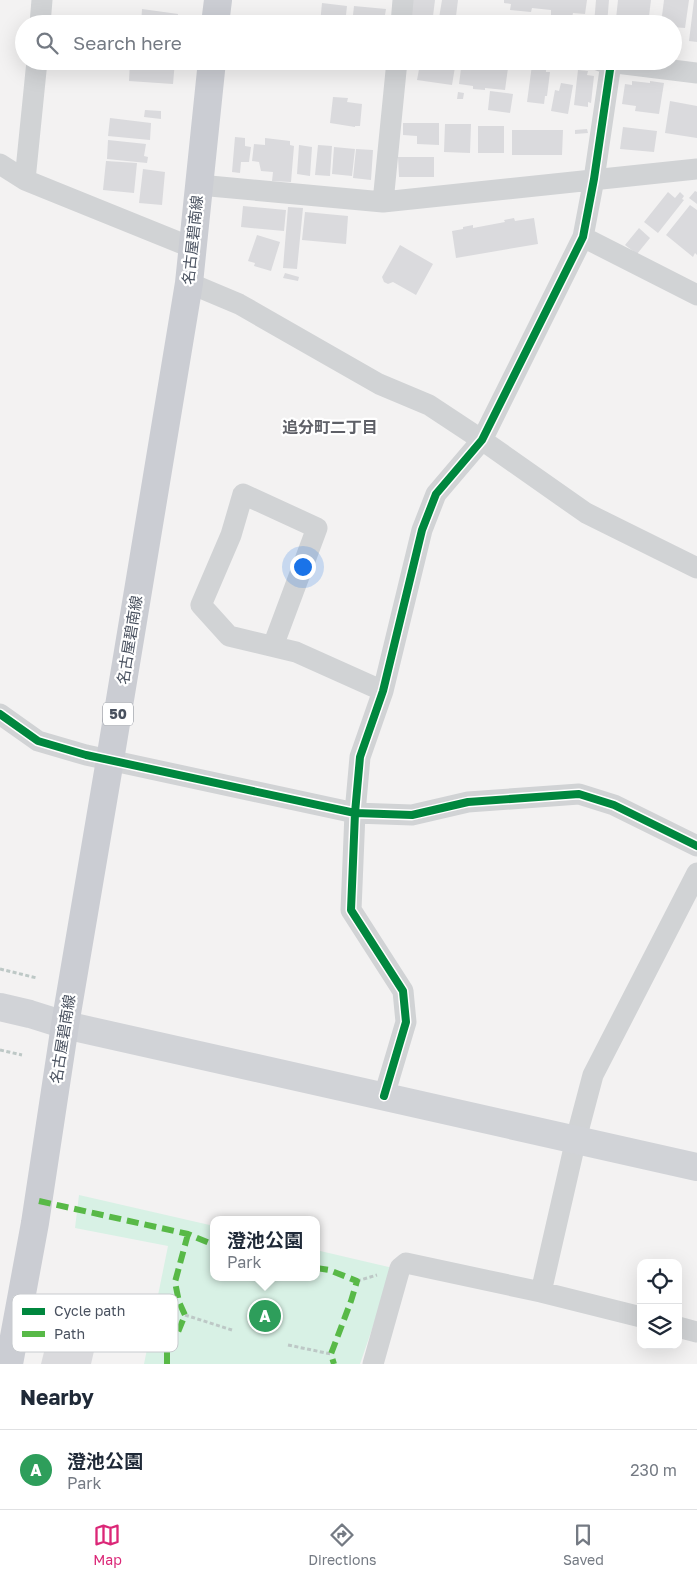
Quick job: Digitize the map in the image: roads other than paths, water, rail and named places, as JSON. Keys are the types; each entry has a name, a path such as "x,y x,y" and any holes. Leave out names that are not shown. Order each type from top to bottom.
{"main road":[{"path":"217,15 218,0"},
{"name":"名古屋碧南線","path":"22,1294 189,283 211,70"},
{"name":"名古屋碧南線","path":"9,1364 12,1348"}],"street":[{"path":"41,15 42,0"},
{"path":"402,15 403,0"},
{"path":"25,180 35,70"},
{"path":"383,202 396,70"},
{"path":"384,1096 406,1022 403,991 352,910 354,813 360,756 383,691 422,530 436,494 482,440 583,237 594,178 605,70"},
{"path":"672,70 697,73"},
{"path":"0,164 25,180 193,248"},
{"path":"199,185 383,202 594,178 697,169"},
{"path":"583,237 697,295"},
{"path":"189,283 239,304 379,384 429,405 586,513 697,568"},
{"path":"273,646 316,528 243,494 230,535 201,605 229,636 296,652 383,691"},
{"path":"0,714 38,741 110,760 354,813 412,815 468,802 579,794 614,805 697,846"},
{"path":"541,1292 576,1139 593,1075 697,873"},
{"path":"0,1007 65,1025 697,1167"},
{"path":"372,1364 400,1268 406,1263 541,1292 637,1316"},
{"path":"682,1328 697,1332"}],"place":[{"name":"澄池公園","path":"265,1316"}],"district":[{"name":"追分町二丁目","path":"330,427"}]}
